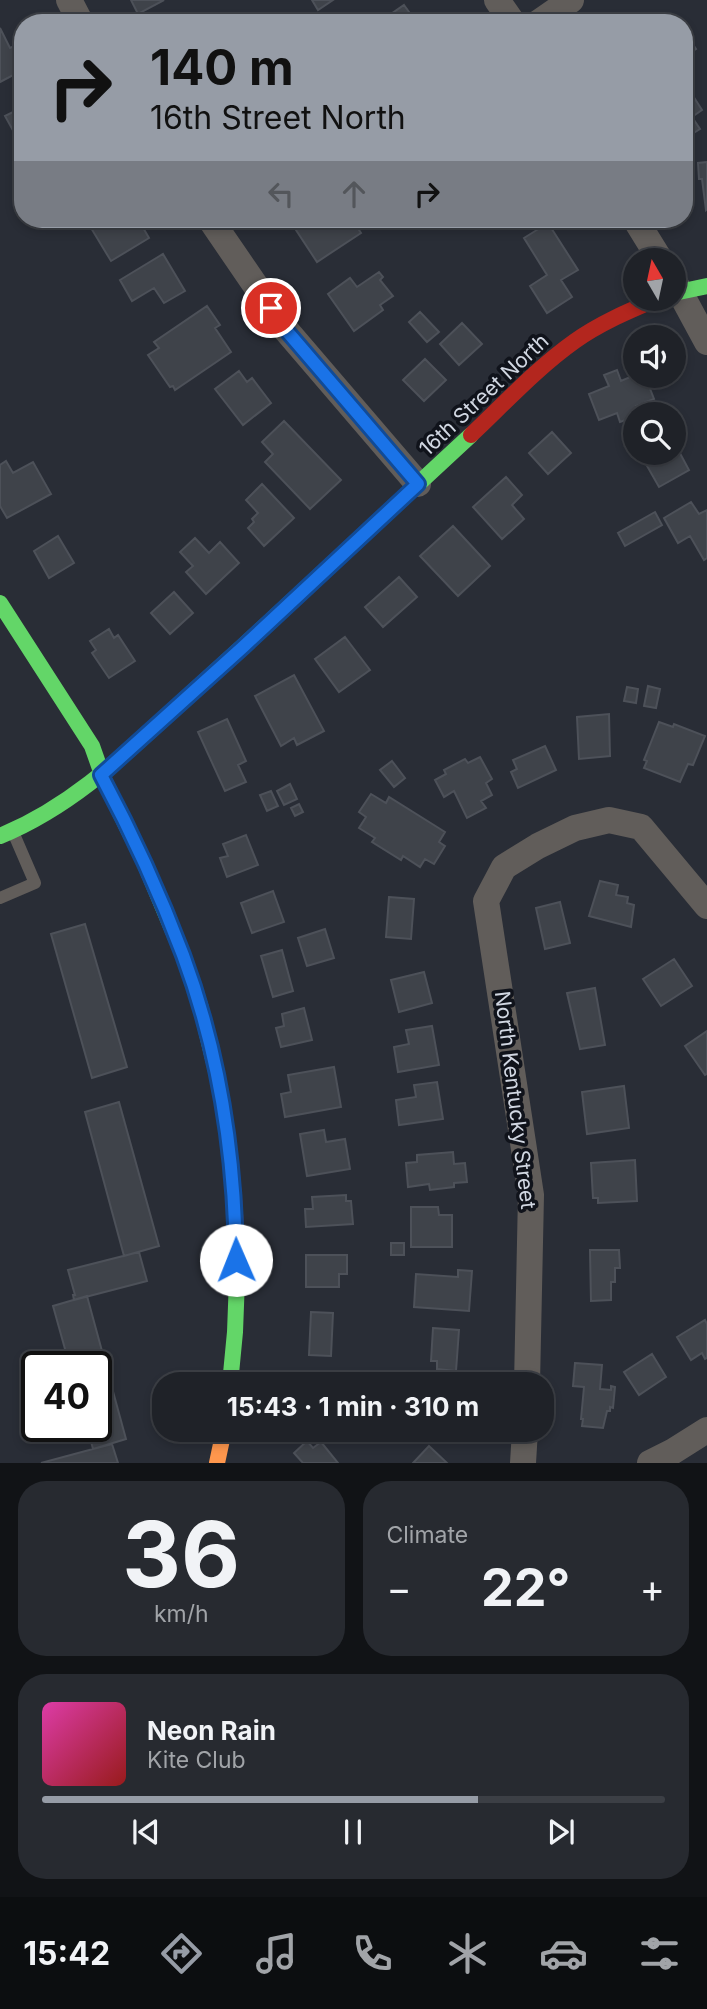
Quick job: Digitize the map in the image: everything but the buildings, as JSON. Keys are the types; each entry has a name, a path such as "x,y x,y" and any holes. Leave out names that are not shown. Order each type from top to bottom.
{"street":[{"path":"551,14 571,0"},
{"path":"217,228 286,330 418,484"},
{"path":"641,228 653,248"},
{"name":"16th Street North","path":"686,289 707,286"},
{"name":"16th Street North","path":"6,834 68,800 101,775 243,647 544,366 576,340 625,312"},
{"path":"686,312 707,342"},
{"path":"0,603 92,745 101,775 133,840 183,956 199,1005 227,1131 236,1208 236,1326 232,1372"},
{"path":"51,710 79,754 101,775"},
{"name":"North Kentucky Street","path":"527,1372 531,1195 486,901 504,867 575,828 609,820 641,827 707,906"},
{"path":"650,1463 707,1430"},
{"path":"218,1463 222,1442"},
{"path":"523,1463 524,1442"}],"lane":[{"path":"0,898 35,883 6,834"}],"traffic: fast":[{"path":"686,290 707,286"},
{"path":"0,836 56,807 152,730 471,435"},
{"path":"0,603 92,746 104,780 143,860 183,955 200,1005 218,1079"},
{"path":"231,1372 237,1279"}],"traffic: slow":[{"path":"217,1463 221,1442"}],"traffic: jam":[{"path":"471,435 561,351 627,312"},
{"path":"218,1079 232,1179 237,1279"}],"route":[{"path":"236,1260 236,1208 227,1131 199,1005 164,908 101,775 418,484 286,330 271,308"}]}
